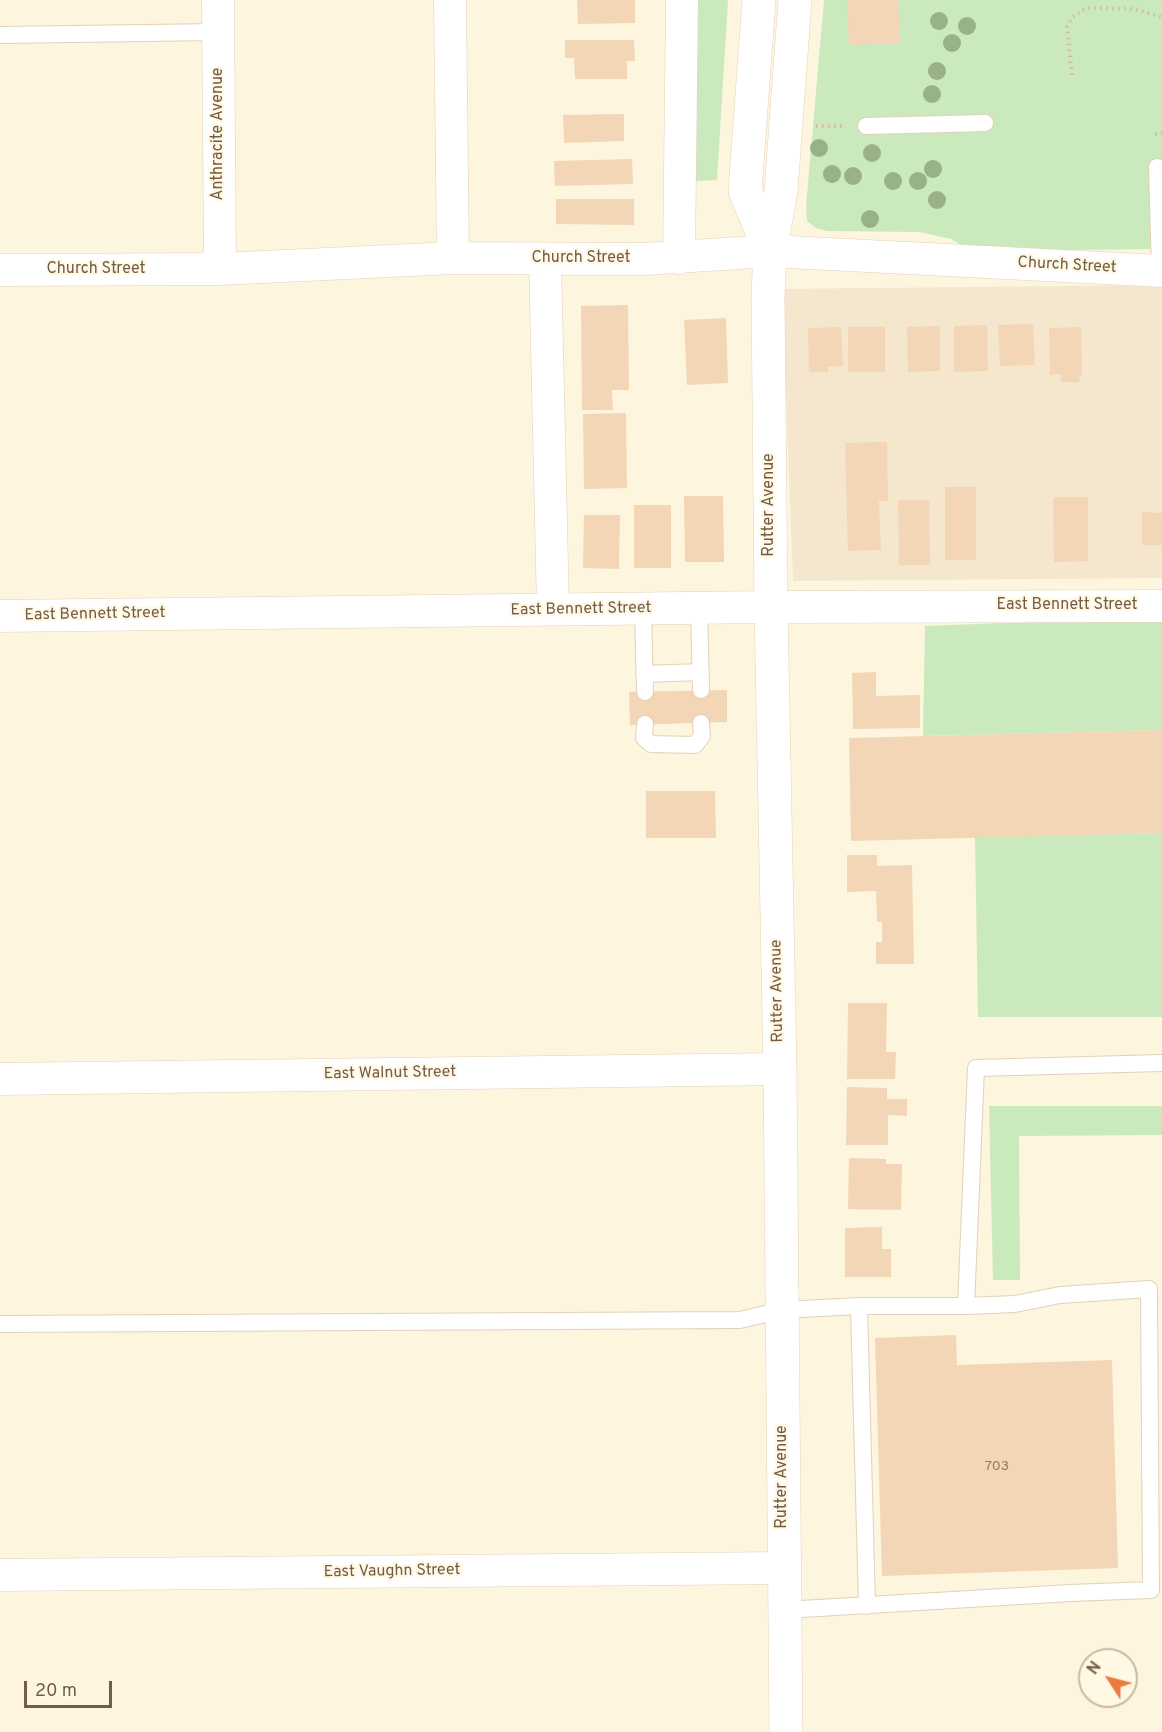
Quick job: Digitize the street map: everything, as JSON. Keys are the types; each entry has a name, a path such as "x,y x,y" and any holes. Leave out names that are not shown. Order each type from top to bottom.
{"main road":[{"name":"Rutter Avenue","path":"759,0 746,191 770,251"},
{"name":"Rutter Avenue","path":"786,1732 780,1069 771,607 770,251 781,191 795,0"}],"street":[{"name":"Anthracite Avenue","path":"218,0 220,268"},
{"path":"450,0 453,258"},
{"path":"680,258 682,0"},
{"name":"Church Street","path":"0,270 220,268 453,258 680,258 770,251 1161,271"},
{"path":"545,259 552,610"},
{"name":"East Bennett Street","path":"0,616 771,607 1162,606"},
{"name":"East Walnut Street","path":"0,1079 780,1069"},
{"name":"East Vaughn Street","path":"0,1575 784,1568"}],"lane":[{"path":"0,35 219,32"},
{"path":"866,126 986,123"},
{"path":"1157,166 1161,271"},
{"path":"699,608 701,690"},
{"path":"643,609 645,692"},
{"path":"644,674 701,672"},
{"path":"645,724 644,738 651,744 695,744 702,736 701,723"},
{"path":"966,1306 976,1068 1162,1063"},
{"path":"0,1324 740,1320 782,1310 859,1306 1015,1304 1060,1295 1149,1289 1151,1590 785,1611"},
{"path":"859,1306 867,1606"}],"path":[{"path":"1072,75 1067,27 1073,17 1086,8 1134,9 1162,17"},
{"path":"1155,134 1162,133"}],"shaded area":[{"path":"1162,285 1162,578 793,581 782,289"}],"green space":[{"path":"692,0 728,0 717,180 694,181"},
{"path":"824,0 1162,0 1162,249 971,251 951,239 920,232 827,231 816,228 807,221 806,206"},
{"path":"1162,617 1162,730 923,736 925,626"},
{"path":"1162,833 1162,1017 978,1017 975,837"},
{"path":"989,1106 1162,1106 1162,1135 1019,1136 1020,1280 993,1280"}],"building":[{"path":"577,0 635,0 635,23 578,24"},
{"path":"847,0 898,0 900,43 849,45"},
{"path":"565,40 634,40 635,61 627,61 627,79 575,79 574,58 565,58"},
{"path":"624,114 624,141 564,143 563,115"},
{"path":"632,159 633,184 555,186 554,161"},
{"path":"556,199 634,199 634,225 556,224"},
{"path":"628,305 629,390 612,390 613,410 582,410 581,306"},
{"path":"726,318 728,383 687,385 684,320"},
{"path":"1033,324 1035,365 1000,366 998,325"},
{"path":"987,325 988,371 954,372 954,326"},
{"path":"940,326 940,371 908,372 907,327"},
{"path":"841,327 843,366 828,367 828,372 809,372 808,328"},
{"path":"848,327 885,327 885,372 848,372"},
{"path":"1081,327 1082,375 1079,375 1080,382 1061,382 1061,374 1050,375 1049,328"},
{"path":"626,413 627,488 584,489 583,414"},
{"path":"887,442 888,501 879,501 881,550 848,551 845,443"},
{"path":"945,487 976,487 976,560 945,560"},
{"path":"684,496 723,496 724,562 685,562"},
{"path":"1053,497 1088,497 1088,561 1054,562"},
{"path":"898,500 929,500 930,565 899,565"},
{"path":"634,505 671,505 671,568 634,568"},
{"path":"1142,512 1162,513 1162,545 1142,545"},
{"path":"584,515 620,515 619,569 583,568"},
{"path":"876,672 876,696 920,695 920,728 853,729 852,673"},
{"path":"727,690 727,722 630,725 629,692"},
{"path":"1162,730 1162,833 851,841 849,738"},
{"path":"646,791 715,791 716,838 646,838"},
{"path":"847,855 877,855 877,866 912,865 914,964 876,964 876,942 882,942 882,922 877,922 876,891 847,892"},
{"path":"848,1003 887,1003 886,1052 896,1052 895,1079 847,1079"},
{"path":"847,1087 887,1088 887,1099 907,1099 907,1116 888,1115 888,1145 846,1145"},
{"path":"849,1158 886,1159 886,1164 902,1164 901,1210 848,1209"},
{"path":"882,1227 882,1249 891,1249 891,1277 845,1277 845,1228"},
{"path":"956,1335 957,1365 1112,1360 1118,1568 882,1576 875,1338"}]}
